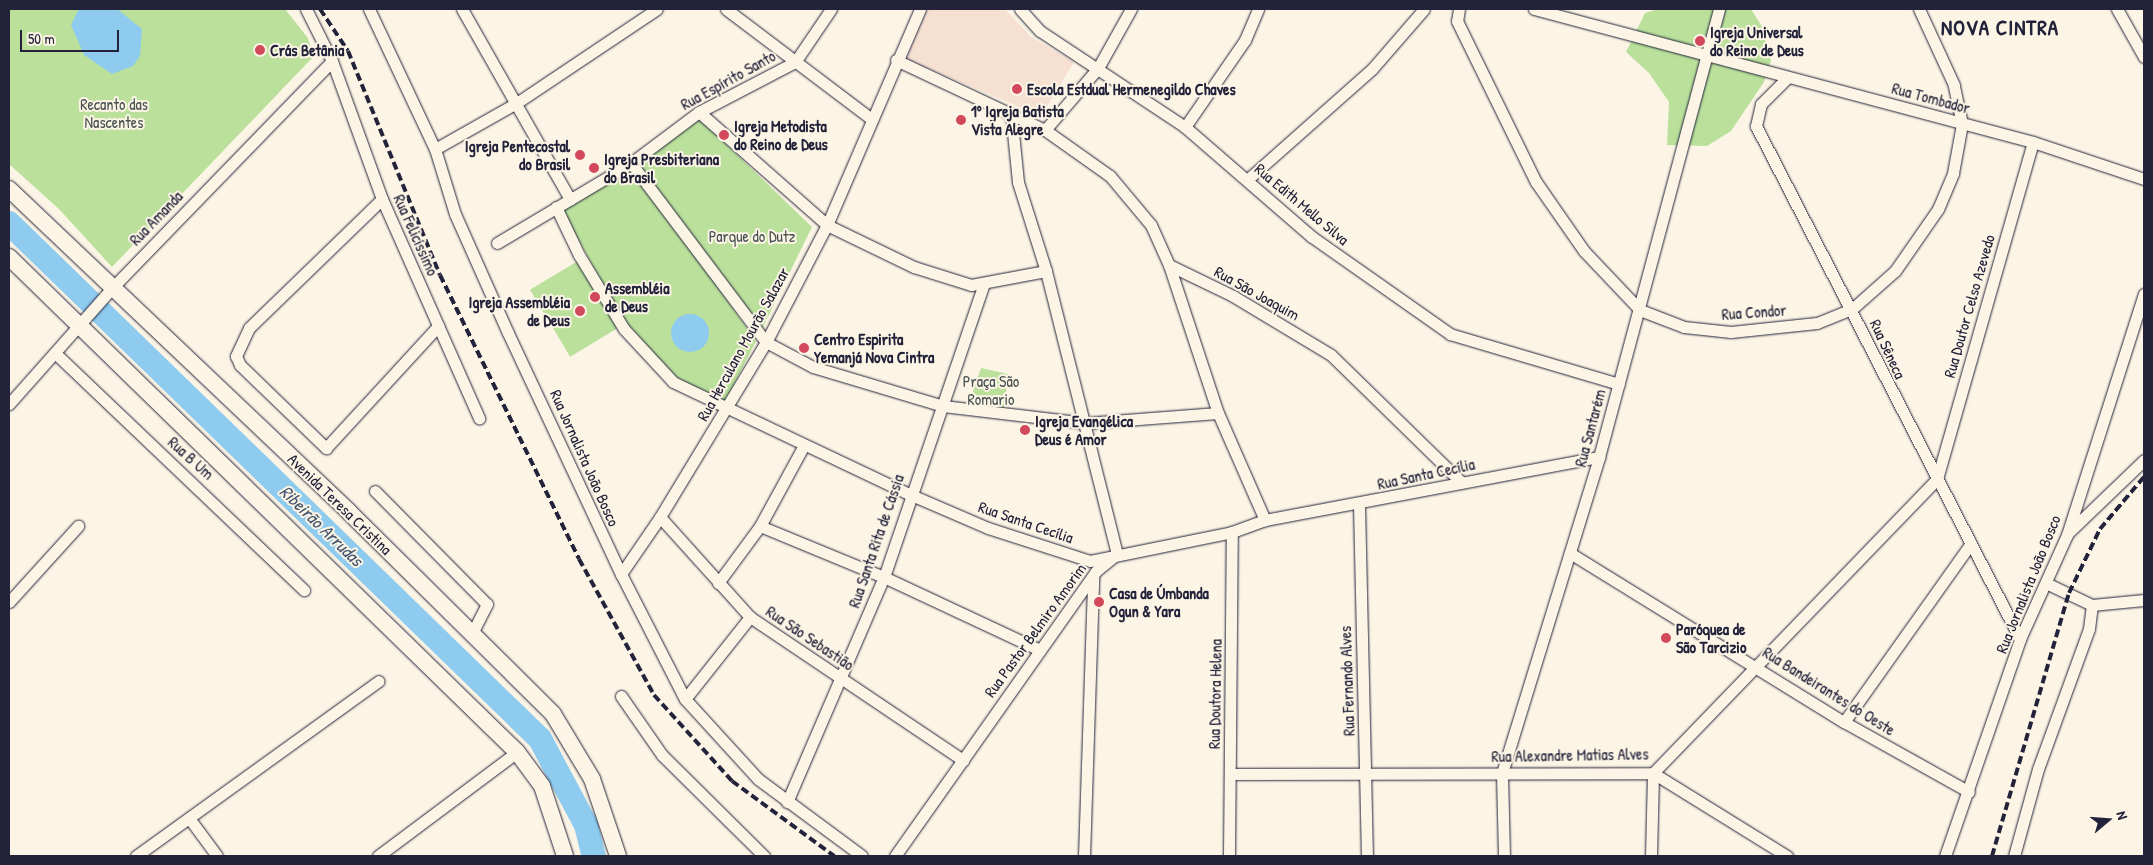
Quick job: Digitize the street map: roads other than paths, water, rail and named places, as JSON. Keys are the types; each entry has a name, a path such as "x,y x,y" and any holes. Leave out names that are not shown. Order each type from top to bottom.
{"main road":[{"name":"Avenida Teresa Cristina","path":"9,189 108,292 472,634 553,714 592,780 618,856"},
{"path":"9,257 82,321 518,752 542,786 565,856"}],"street":[{"name":"Rua Felicíssimo","path":"306,9 332,61 382,199 479,418"},
{"name":"Rua Jornalista João Bosco","path":"370,9 435,149 455,214 621,574 685,699 758,779 862,856"},
{"path":"435,149 518,102 657,9"},
{"path":"726,9 870,118"},
{"name":"Rua Espírito Santo","path":"497,243 631,162 699,112 794,62 831,9"},
{"name":"Rua Herculano Mourão Salazar","path":"621,574 660,517 766,342 827,225 870,118 920,9"},
{"name":"Rua Edith Mello Silva","path":"1020,9 1040,31 1185,127 1312,237 1450,334 1619,384"},
{"path":"1045,130 1098,68 1131,9"},
{"path":"1185,127 1246,40 1258,9"},
{"path":"1248,180 1372,69 1424,9"},
{"name":"Rua Condor","path":"1459,9 1457,21 1536,182 1584,251 1640,310 1684,327 1731,332 1817,323 1852,309 1895,271 1938,209 1953,173 1962,124 1954,85 1919,9"},
{"name":"Rua Tombador","path":"1534,9 2033,142 2144,178"},
{"name":"Rua Santarém","path":"1504,856 1502,773 1599,457 1640,310 1719,9"},
{"path":"2117,9 2144,57"},
{"path":"468,11 570,199"},
{"path":"896,60 1045,130 1110,176 1151,225 1169,264 1218,413 1265,520"},
{"name":"Rua Amanda","path":"9,404 108,292 332,61"},
{"name":"Rua Sêneca","path":"1788,77 1762,104 1756,126 1852,309 1969,546 2020,639"},
{"path":"699,112 827,225 914,267 983,286 1046,271"},
{"path":"1011,113 1018,182 1046,271 1086,423 1117,554"},
{"name":"Rua Doutor Celso Azevedo","path":"1937,479 2033,142"},
{"path":"631,162 766,342 813,367 943,406 1086,423 1218,413"},
{"path":"382,199 248,328 236,356 240,365 321,446 331,446 438,326"},
{"name":"Rua Santa Cecília","path":"556,207 579,255 624,329 673,382 803,447 909,494 1066,555 1090,561 1232,532 1265,520 1359,505 1461,482 1599,457"},
{"name":"Rua São Joaquim","path":"1169,264 1233,296 1332,355 1461,482"},
{"name":"Rua Santa Rita de Cássia","path":"787,802 884,577 909,494 943,406 983,286"},
{"name":"Rua Jornalista João Bosco","path":"1945,856 1969,792 2020,639 2048,584 2066,535 2144,294"},
{"name":"Rua B Um","path":"55,354 304,590"},
{"path":"718,583 760,526 803,447"},
{"path":"2066,535 2144,460"},
{"name":"Rua Alexandre Matias Alves","path":"1230,774 1366,772 1653,773 1759,666 1937,479"},
{"path":"375,491 487,604 472,634"},
{"name":"Rua Fernando Alves","path":"1359,505 1367,856"},
{"name":"Rua São Sebastião","path":"660,517 750,617 963,760"},
{"path":"9,602 78,526"},
{"path":"760,526 884,577 1040,650"},
{"name":"Rua Doutora Helena","path":"1230,856 1232,532"},
{"path":"1844,722 1969,546"},
{"name":"Rua Pastor Belmiro Amorim","path":"895,856 1040,650 1093,578 1117,554"},
{"name":"Rua Bandeirantes do Oeste","path":"1570,554 1759,666 1844,722 1969,792"},
{"path":"1084,856 1093,578"},
{"path":"2048,584 2092,605 2144,600"},
{"path":"2014,856 2038,769 2089,628 2092,605"},
{"path":"685,699 750,617"},
{"path":"136,856 379,681"},
{"path":"620,696 662,755 762,855"},
{"path":"378,856 518,752"},
{"path":"1651,856 1653,773"},
{"path":"1653,773 1786,856"},
{"path":"189,818 217,856"}],"water":[{"path":"79,9 117,9 142,29 140,56 133,66 112,74 84,55 71,25"},
{"path":"690,314 697,315 703,320 708,326 708,340 703,346 697,351 690,352 683,351 677,346 672,340 671,333 672,326 677,320 683,315"}],"waterway":[{"name":"Ribeirão Arrudas","path":"9,223 540,739 586,825 594,856"}],"railway":[{"path":"320,9 348,51 440,275 579,559 654,695 732,781 834,856"},
{"path":"1992,856 2069,593 2100,529 2144,477"}],"place":[{"name":"Igreja Universal do Reino de Deus","path":"1700,41"},
{"name":"Crás Betânia","path":"260,50"},
{"name":"Escola Estdual Hermenegildo Chaves","path":"1017,89"},
{"name":"1º Igreja Batista Vista Alegre","path":"961,120"},
{"name":"Igreja Metodista do Reino de Deus","path":"724,135"},
{"name":"Igreja Pentecostal do Brasil","path":"580,155"},
{"name":"Igreja Presbiteriana do Brasil","path":"594,168"},
{"name":"Assembléia de Deus","path":"595,297"},
{"name":"Igreja Assembléia de Deus","path":"580,311"},
{"name":"Centro Espirita Yemanjá Nova Cintra","path":"804,348"},
{"name":"Igreja Evangélica Deus é Amor","path":"1025,430"},
{"name":"Casa de Úmbanda Ogun & Yara","path":"1099,602"},
{"name":"Paróquea de São Tarcizio","path":"1666,638"}],"district":[{"name":"NOVA CINTRA","path":"2000,28"}],"park label":[{"name":"Recanto das Nascentes","path":"114,113"},
{"name":"Parque do Dutz","path":"752,236"},
{"name":"Praça São Romario","path":"991,390"}]}
